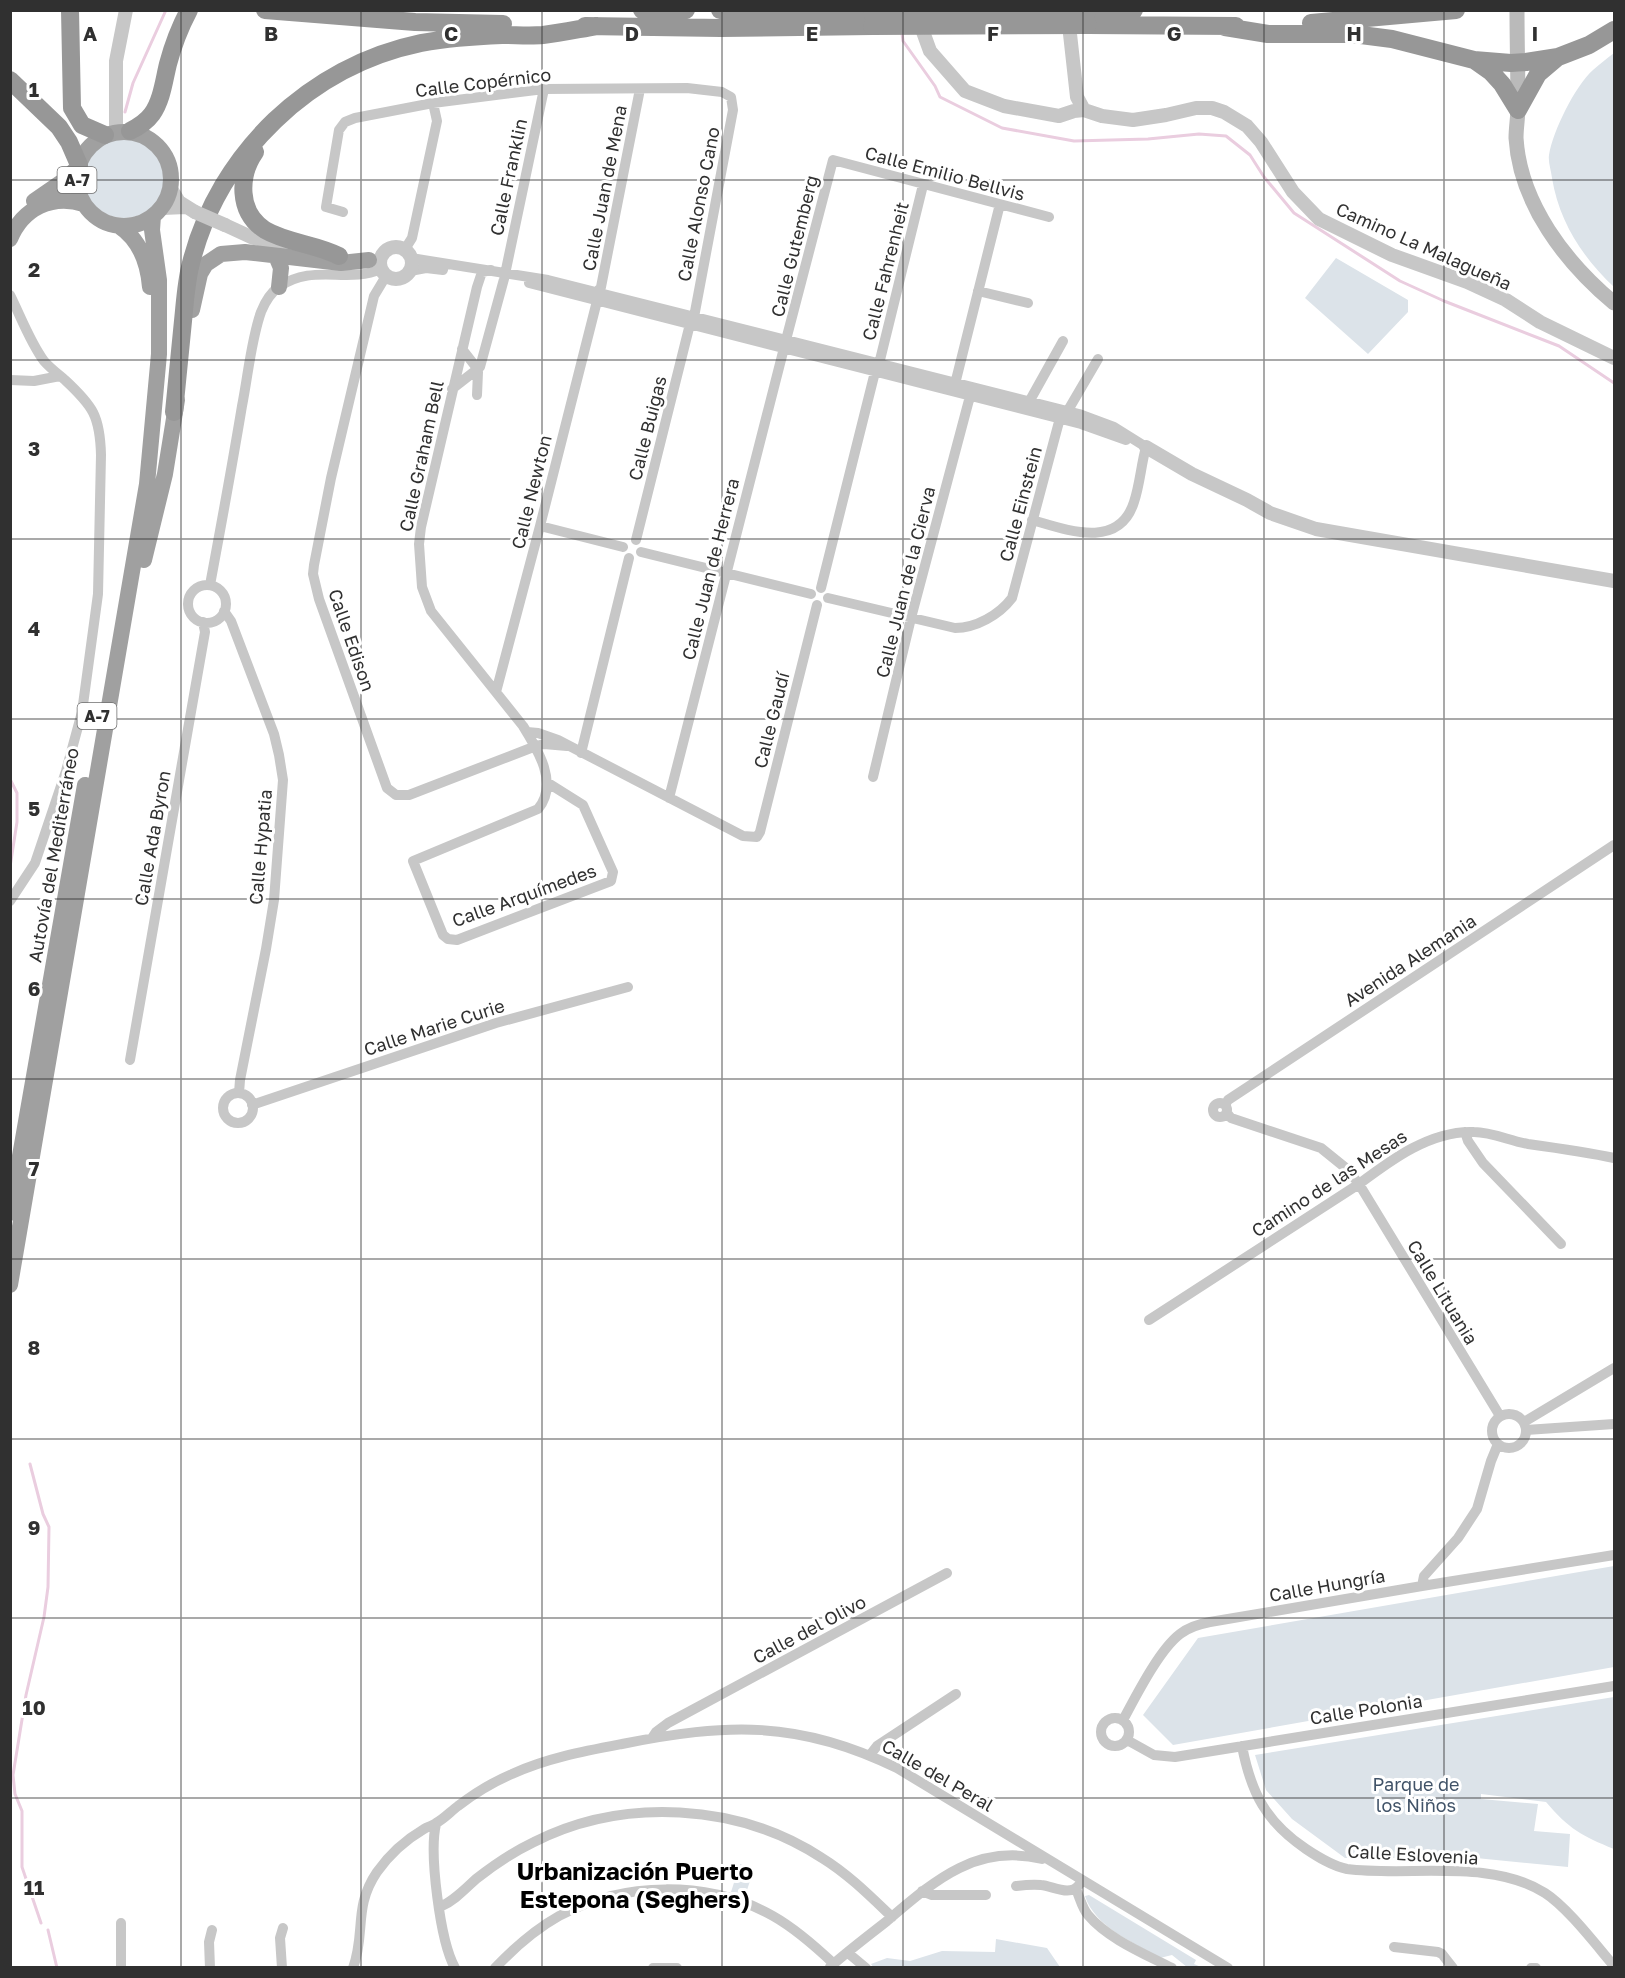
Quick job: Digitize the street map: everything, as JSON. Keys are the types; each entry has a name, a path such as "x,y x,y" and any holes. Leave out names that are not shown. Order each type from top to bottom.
{"highway":[{"path":"70,10 72,108 82,125 117,133 139,126 152,115 158,103 182,24 189,10"},
{"path":"265,10 421,22 721,28 872,19 1088,18 1225,27 1269,34 1353,34 1392,39 1474,60 1517,63 1558,57 1589,45 1614,30"},
{"path":"642,10 686,10"},
{"path":"720,10 872,19"},
{"path":"1088,18 1134,10"},
{"path":"1225,27 1349,21 1456,10"},
{"path":"174,412 187,285 198,243 214,202 236,164 277,117 326,81 353,65 382,53 460,37 541,35 597,26"},
{"path":"1474,60 1491,72 1502,84 1518,110 1538,75 1558,57"},
{"path":"10,80 59,127 69,142 78,166 47,193 10,215"},
{"path":"277,117 254,153 244,175 243,195 248,209 256,222 265,230 325,249 339,256"},
{"name":"A-7","path":"119,226 104,221 84,204 78,191 77,179 78,166 88,147 117,133 148,137 160,146 168,159 172,174 171,189 158,212"},
{"path":"10,239 19,222 39,206 61,200 84,204"},
{"path":"119,226 142,222 158,212"},
{"name":"Autovía del Mediterráneo","path":"10,1285 147,484 155,404 160,305 152,230 158,212"},
{"name":"Autovía del Mediterráneo","path":"10,1213 125,554 144,418 151,319 149,282 139,246 119,226"},
{"name":"Autovía del Mediterráneo","path":"120,648 165,474 174,412 185,366 196,287 206,264 221,254 232,252 379,267"},
{"path":"276,256 281,268 279,287"}],"main road":[{"path":"1517,10 1518,110 1523,148 1530,175 1540,201 1570,248 1614,294"},
{"path":"1518,110 1516,121 1518,150 1524,178 1537,207 1550,231 1572,261 1614,303"}],"street":[{"path":"117,133 116,61 126,10"},
{"name":"Camino La Malagueña","path":"916,10 930,51 964,91 1004,106 1059,116 1084,110 1102,116 1132,120 1196,108 1212,108 1224,112 1241,122 1254,134 1293,192 1319,219 1392,255 1477,286 1506,300 1540,322 1614,358"},
{"path":"1068,10 1077,97 1084,110"},
{"name":"Calle Juan de Mena","path":"597,296 601,287 640,88"},
{"name":"Calle Copérnico","path":"343,212 326,207 339,130 345,122 355,118 433,103 544,89 687,88 722,92 731,97"},
{"name":"Calle Franklin","path":"504,275 544,89"},
{"name":"Calle Alonso Cano","path":"692,321 733,110 731,97"},
{"path":"171,189 179,202 225,225 275,244 339,256 379,267 397,279 402,278 409,259 437,121 433,103"},
{"name":"Calle Emilio Bellvis","path":"833,160 1049,217"},
{"name":"Calle Gutemberg","path":"785,344 833,160"},
{"name":"Calle Fahrenheit","path":"877,368 923,184"},
{"path":"955,384 1000,204"},
{"path":"158,212 190,209"},
{"path":"210,585 261,313 267,298 279,287 299,276 316,273 366,274 379,267 383,252 391,247 426,268 548,280 597,296"},
{"path":"409,259 491,270 877,368 930,386 1088,422 1102,422 1126,433 1192,474 1247,500 1283,509 1357,537 1614,581"},
{"name":"Calle Edison","path":"379,267 379,286 374,296 331,478 314,564 313,574 319,599 387,788 391,792 396,795 409,795 536,746"},
{"path":"481,275 491,270"},
{"name":"Calle Graham Bell","path":"481,275 452,389 421,527 419,544 422,587 432,611 527,732 536,746 548,783"},
{"path":"477,395 479,367 504,275"},
{"path":"978,291 1028,303"},
{"path":"10,295 45,362 90,406 98,421 101,455 98,594 82,712 66,771 35,863 10,901"},
{"name":"Calle Newton","path":"496,692 597,296"},
{"path":"692,321 718,323 758,333 785,344"},
{"name":"Calle Buigas","path":"636,540 692,321"},
{"path":"1029,402 1063,342"},
{"name":"Calle Juan de Herrera","path":"669,798 785,344"},
{"path":"462,349 479,367"},
{"name":"Calle Einstein","path":"911,618 946,627 964,628 998,612 1012,598 1063,415 1098,359"},
{"path":"452,389 479,367"},
{"path":"877,368 902,370 1029,402 1146,447"},
{"path":"821,588 877,368"},
{"path":"10,380 34,381 60,376"},
{"path":"930,386 955,384"},
{"name":"Calle Juan de la Cierva","path":"873,777 911,618 969,400 973,396"},
{"path":"1032,520 1071,531 1096,533 1107,532 1117,527 1134,504 1146,447"},
{"path":"540,526 623,547"},
{"path":"629,540 636,540 642,546 641,552 635,558 625,555 623,547 629,540"},
{"path":"641,552 811,594"},
{"path":"581,753 629,558"},
{"path":"210,585 216,587 226,600 225,611 216,621 197,620 189,610 190,597 198,588 210,585"},
{"path":"821,588 827,592 828,598 824,604 817,605 812,601 811,594 815,589 821,588"},
{"path":"828,598 911,618"},
{"name":"Calle Gaudí","path":"669,798 743,836 757,837 817,605"},
{"name":"Calle Hypatia","path":"225,611 231,621 274,734 282,780 274,900 239,1093"},
{"name":"Calle Ada Byron","path":"130,1060 205,632 203,622"},
{"path":"527,732 538,733 567,746 669,798"},
{"path":"536,746 544,744 567,746"},
{"name":"Calle Arquímedes","path":"548,783 584,805 613,872 611,881 457,940 448,939 443,935 414,861 538,809 546,800 548,783"},
{"name":"Avenida Alemania","path":"1226,1109 1228,1100 1614,845"},
{"name":"Calle Marie Curie","path":"252,1105 496,1023 628,987"},
{"path":"239,1093 247,1096 252,1105 251,1115 245,1121 237,1122 229,1119 223,1109 225,1101 231,1095 239,1093"},
{"name":"Calle Lituania","path":"1226,1109 1231,1118 1321,1148 1347,1169 1359,1184 1500,1416"},
{"path":"1465,1132 1468,1141 1483,1163 1561,1244"},
{"name":"Camino de las Mesas","path":"1149,1320 1382,1167 1419,1145 1443,1136 1465,1132 1484,1133 1525,1143 1614,1158"},
{"path":"1525,1426 1614,1368"},
{"path":"1505,1414 1516,1415 1525,1426 1526,1436 1520,1445 1509,1448 1498,1444 1492,1430 1496,1420 1505,1414"},
{"path":"1525,1426 1614,1424"},
{"path":"1422,1586 1424,1576 1458,1538 1477,1509 1498,1444"},
{"name":"Calle Hungría","path":"1123,1720 1165,1649 1178,1635 1193,1627 1210,1622 1614,1554"},
{"name":"Calle del Olivo","path":"652,1738 665,1725 946,1573"},
{"name":"Calle Polonia","path":"1127,1740 1154,1755 1168,1758 1614,1686"},
{"path":"870,1755 878,1746 956,1694"},
{"path":"687,1713 695,1732"},
{"path":"1112,1717 1123,1720 1130,1731 1127,1740 1119,1745 1108,1745 1100,1733 1101,1727 1106,1720 1112,1717"},
{"name":"Calle del Peral","path":"353,1968 358,1948 361,1910 372,1880 396,1851 422,1830 436,1824 467,1799 513,1773 543,1762 652,1738 738,1728 785,1732 825,1740 870,1755 897,1768 1048,1860 1079,1885 1228,1968"},
{"name":"Calle Eslovenia","path":"1242,1746 1250,1779 1266,1812 1283,1831 1325,1861 1341,1868 1354,1870 1497,1875 1536,1888 1551,1898 1614,1966"},
{"path":"440,1907 504,1859 553,1833 611,1817 682,1813 735,1820 787,1838 818,1855 842,1872 892,1917"},
{"path":"436,1824 433,1848 440,1907 446,1944 455,1968"},
{"path":"1010,1855 1019,1842"},
{"path":"495,1968 534,1932 571,1910 623,1893 667,1890 713,1894 757,1908 798,1933 832,1966 922,1891 959,1867 981,1859 1010,1855 1048,1860"},
{"path":"1016,1886 1038,1884 1061,1890 1079,1885 1084,1909 1093,1920 1156,1962 1172,1968"},
{"path":"922,1891 932,1895 986,1895"},
{"path":"120,1923 121,1968"},
{"path":"282,1968 280,1938 283,1928"},
{"path":"210,1968 209,1942 212,1930"},
{"path":"1394,1947 1438,1952 1453,1968"},
{"path":"848,1953 866,1968"},
{"path":"653,1968 677,1968"},
{"path":"1531,1968 1536,1968"}],"green space":[{"path":"1614,53 1614,287 1582,251 1566,223 1555,194 1549,158 1555,134 1572,98 1586,77"},
{"path":"124,136 140,140 153,148 161,161 165,177 161,193 153,206 140,214 124,218 108,214 95,206 87,193 83,177 87,161 95,148 108,140"},
{"path":"1336,258 1408,300 1408,312 1368,354 1305,298"},
{"path":"1614,1566 1614,1667 1173,1745 1143,1715 1198,1638"},
{"name":"Parque de los Niños","path":"1614,1697 1614,1849 1577,1831 1546,1802 1481,1794 1481,1799 1538,1804 1534,1831 1570,1834 1568,1867 1476,1858 1345,1858 1292,1819 1266,1790 1255,1755"},
{"path":"740,1864 754,1869 745,1896 731,1892"},
{"path":"1089,1895 1196,1960 1194,1964 1201,1967 1187,1967 1172,1955 1160,1958 1116,1933 1097,1917 1085,1896"},
{"path":"996,1939 1047,1948 1060,1967 874,1968 871,1964 887,1958 910,1961 942,1951 995,1952"}],"waterway":[{"path":"125,112 133,83 166,10"},
{"path":"902,33 903,41 935,86 940,97 1002,128 1074,141 1148,139 1199,134 1226,136 1250,155 1264,177 1294,213 1400,281 1444,301 1559,346 1614,383"},
{"path":"10,779 17,793 17,822 10,867"},
{"path":"30,1464 43,1514 49,1527 48,1587 44,1617 26,1695 13,1775 15,1794 22,1811 22,1867 41,1923"},
{"path":"48,1930 57,1968"}],"district":[{"name":"Urbanización Puerto Estepona (Seghers)","path":"635,1884"}]}
